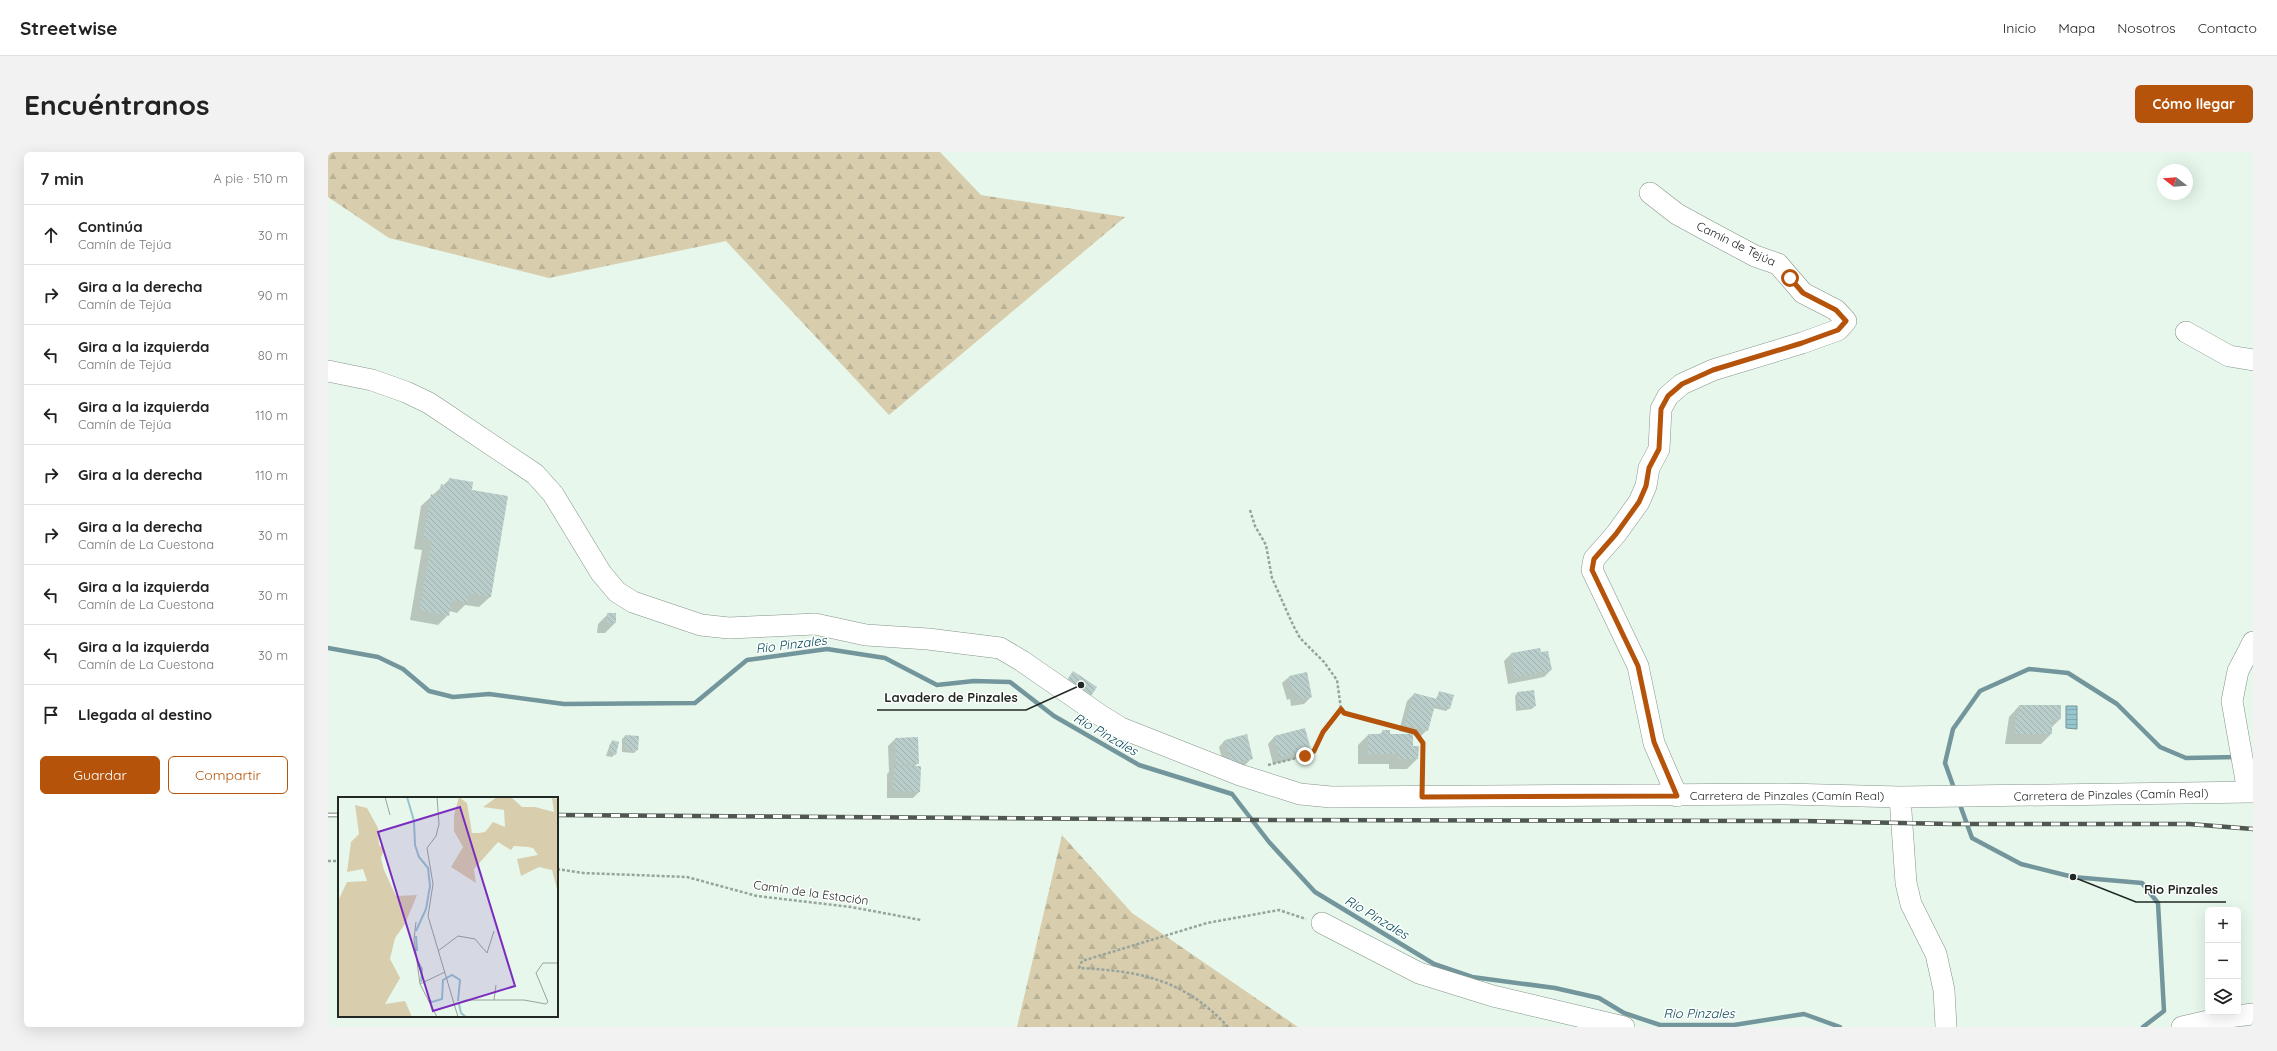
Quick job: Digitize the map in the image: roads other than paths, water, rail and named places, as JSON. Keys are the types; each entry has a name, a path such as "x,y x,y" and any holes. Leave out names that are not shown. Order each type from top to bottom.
{"street":[{"name":"Camín de Tejúa","path":"1650,193 1677,214 1756,256 1778,264 1803,293 1836,310 1846,321 1838,330 1802,343 1713,370 1682,384 1668,396 1661,409 1659,449 1649,468 1646,486 1639,502 1616,534 1594,559 1592,570 1638,666 1654,742 1677,796"},
{"path":"2186,332 2229,356 2253,360"},
{"name":"Carretera de Pinzales (Camín Real)","path":"328,371 372,380 406,392 429,403 535,474 553,494 601,573 617,592 633,602 701,625 729,628 815,624 866,635 928,639 1000,648 1022,661 1121,728 1240,775 1300,794 1331,797 1677,796 1786,794 1972,797 2250,792"},
{"path":"2250,792 2239,743 2232,701 2238,671 2253,642"},
{"path":"1900,797 1906,883 1911,904 1936,954 1944,990 1946,1027"},
{"path":"1322,923 1419,973 1493,996 1624,1027"},
{"path":"2182,1027 2221,1018 2253,1014"}],"water":[{"path":"2066,706 2077,706 2077,729 2066,728"}],"waterway":[{"name":"Rio Pinzales","path":"328,648 378,657 403,669 429,691 453,697 489,694 564,704 695,703 747,660 827,649 885,658 937,685 974,681 1010,682 1054,716 1139,765 1232,794 1269,842 1315,892 1434,964 1472,977 1555,988 1599,998 1624,1013 1660,1025 1734,1025 1804,1014 1840,1027"},
{"name":"Rio Pinzales","path":"1955,791 1945,763 1953,729 1980,691 2029,669 2068,673 2117,704 2160,747 2186,758 2237,757"},
{"name":"Rio Pinzales","path":"1959,802 1972,838 2021,864 2073,877 2142,883 2158,903 2164,1011 2143,1027"}],"railway":[{"path":"328,815 338,815"},
{"path":"558,815 1271,820 1804,821 1950,824 2189,824 2253,829"}],"place":[{"name":"Lavadero de Pinzales","path":"1081,685"},
{"name":"Rio Pinzales","path":"2073,877"}]}
